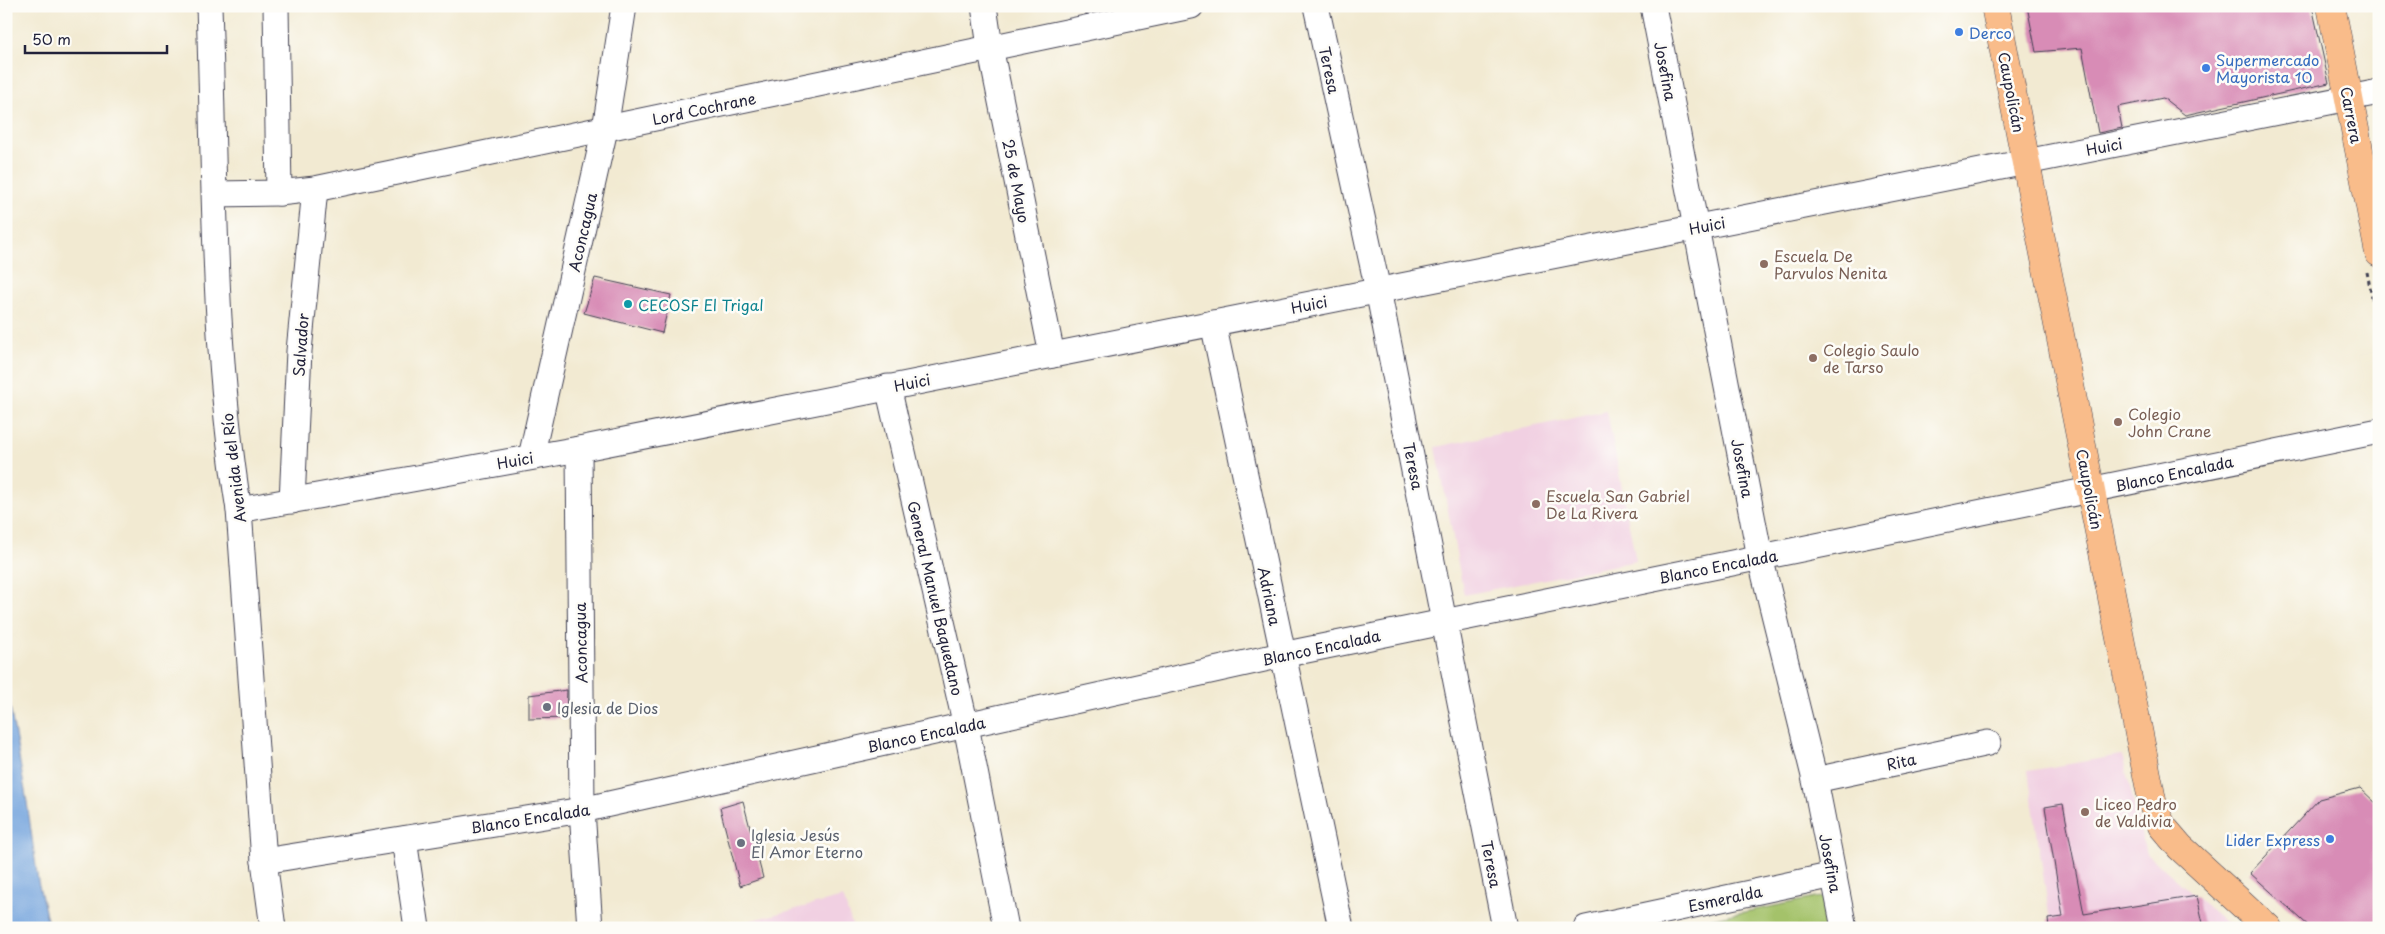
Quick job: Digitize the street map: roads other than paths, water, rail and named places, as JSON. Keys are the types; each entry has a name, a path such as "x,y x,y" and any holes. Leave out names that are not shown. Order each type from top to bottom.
{"main road":[{"name":"Caupolicán","path":"1995,6 2146,773 2158,816 2169,835 2180,847 2268,928"},
{"name":"Carrera","path":"2331,6 2379,253"}],"street":[{"name":"Avenida del Río","path":"209,6 220,356 229,452 239,510 264,861 273,928"},
{"path":"276,6 279,193"},
{"name":"Aconcagua","path":"531,457 605,129 624,6"},
{"name":"25 de Mayo","path":"984,6 990,48 1052,355"},
{"name":"Lord Cochrane","path":"215,194 279,193 315,188 1191,6"},
{"name":"Teresa","path":"1316,6 1378,290 1505,928"},
{"name":"Josefina","path":"1653,6 1760,557 1815,780 1844,928"},
{"name":"Huici","path":"239,510 292,502 578,448 2379,92"},
{"name":"Salvador","path":"292,502 299,351 315,188"},
{"name":"Adriana","path":"1213,323 1340,928"},
{"name":"General Manuel Baquedano","path":"888,387 966,726 1006,928"},
{"name":"Blanco Encalada","path":"264,861 582,810 1282,655 2379,431"},
{"name":"Aconcagua","path":"578,448 582,810 590,928"},
{"name":"Rita","path":"1815,780 1988,743"},
{"path":"404,839 417,928"},
{"name":"Esmeralda","path":"1586,928 1834,875"}],"water":[{"path":"6,684 27,802 38,881 49,928 6,928"}],"place":[{"name":"Derco","path":"1959,32"},
{"name":"Supermercado Mayorista 10","path":"2206,68"},
{"name":"Escuela De Parvulos Nenita","path":"1764,264"},
{"name":"CECOSF El Trigal","path":"628,304"},
{"name":"Colegio Saulo de Tarso","path":"1813,358"},
{"name":"Colegio John Crane","path":"2118,422"},
{"name":"Escuela San Gabriel De La Rivera","path":"1536,504"},
{"name":"Iglesia de Dios","path":"547,707"},
{"name":"Liceo Pedro de Valdivia","path":"2085,812"},
{"name":"Lider Express","path":"2330,839"},
{"name":"Iglesia Jesús El Amor Eterno","path":"741,843"}]}
